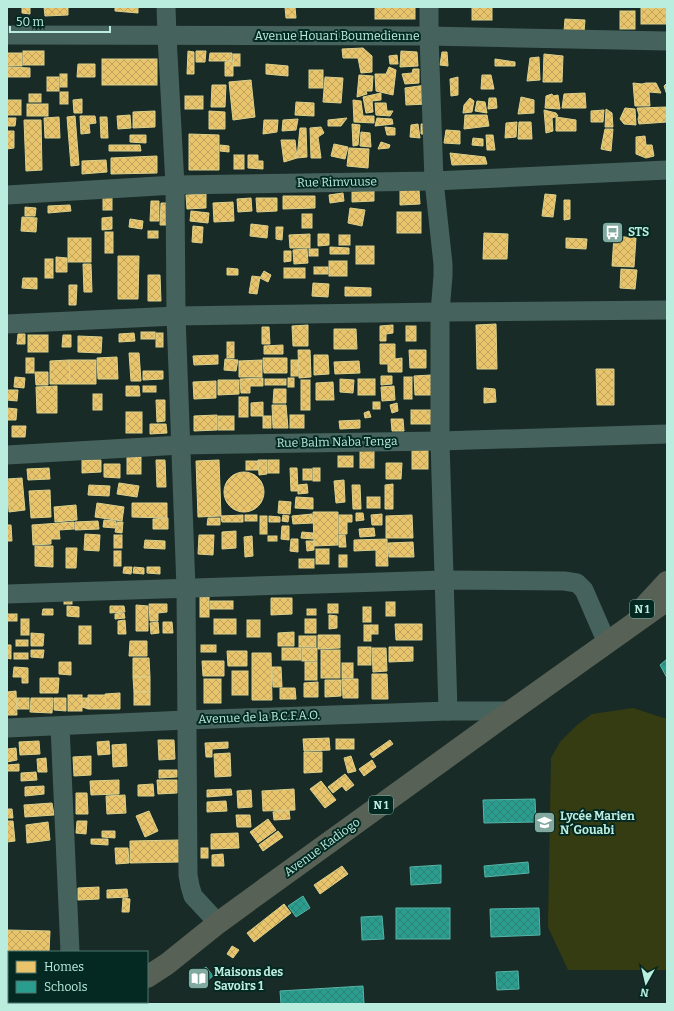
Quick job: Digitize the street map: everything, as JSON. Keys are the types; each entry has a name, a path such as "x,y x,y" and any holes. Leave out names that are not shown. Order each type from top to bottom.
{"highway":[{"name":"Avenue Kadiogo","path":"612,639 667,582"},
{"name":"Avenue Kadiogo","path":"148,976 167,964 218,923 667,600"}],"street":[{"path":"166,7 175,185 176,316 186,588 188,875 193,896 218,923"},
{"path":"429,7 434,181 443,264 440,312 440,441 448,711"},
{"name":"Avenue Houari Boumedienne","path":"7,35 429,36 667,42"},
{"name":"Rue Rimvuuse","path":"7,195 175,185 434,181 667,170"},
{"path":"7,324 176,316 667,310"},
{"name":"Rue Balm Naba Tenga","path":"7,455 181,445 440,441 667,434"},
{"path":"7,594 444,580 564,581 577,583 584,590 612,639"},
{"name":"Avenue de la B.C.F.A.O.","path":"7,728 448,711 511,711"},
{"path":"60,726 70,951"}],"green space":[{"path":"633,708 667,719 667,970 568,970 548,927 551,758 560,742 577,725 592,714"}],"building: Homes":[{"path":"22,7 30,8 30,14 22,13"},
{"path":"44,7 68,7 68,15 45,16"},
{"path":"115,7 138,8 138,13 115,11"},
{"path":"285,7 295,7 296,18 286,18"},
{"path":"375,7 415,7 415,19 375,19"},
{"path":"472,7 492,7 492,20 472,20"},
{"path":"641,8 667,8 667,24 641,24"},
{"path":"620,11 635,11 635,29 620,29"},
{"path":"565,19 585,20 584,32 564,31"},
{"path":"363,48 372,56 372,72 361,73 358,58 343,58 342,49"},
{"path":"23,51 44,51 44,65 23,65"},
{"path":"188,51 194,52 194,74 187,74"},
{"path":"196,51 206,51 205,62 196,62"},
{"path":"401,51 417,52 418,66 400,67"},
{"path":"442,52 447,52 448,66 440,65"},
{"path":"7,53 22,53 22,66 7,66"},
{"path":"210,53 232,53 232,61 209,61"},
{"path":"233,54 240,54 240,66 233,66"},
{"path":"544,54 563,56 562,82 543,82"},
{"path":"397,55 398,64 390,64 389,56"},
{"path":"539,57 540,80 527,81 530,58"},
{"path":"102,59 157,59 157,85 102,85"},
{"path":"495,59 515,62 515,66 495,66"},
{"path":"233,61 233,76 225,76 225,62"},
{"path":"78,64 95,64 95,77 77,77"},
{"path":"266,64 288,66 288,76 266,74"},
{"path":"8,67 30,68 30,77 7,77"},
{"path":"389,67 396,70 393,95 376,91 375,74 386,74"},
{"path":"413,69 419,69 419,83 405,84 402,74 412,73"},
{"path":"309,70 323,70 323,88 309,88"},
{"path":"60,74 67,74 67,87 60,87"},
{"path":"359,75 373,76 372,91 366,91 367,94 357,97"},
{"path":"482,75 491,75 494,89 481,89"},
{"path":"47,77 59,77 59,91 47,91"},
{"path":"325,77 343,78 341,103 323,102"},
{"path":"458,77 458,95 451,96 450,79"},
{"path":"251,80 255,117 233,120 229,82"},
{"path":"633,83 656,83 661,93 649,92 650,106 635,106"},
{"path":"667,83 667,95 664,86"},
{"path":"212,85 226,85 225,107 211,107"},
{"path":"426,85 427,104 406,105 405,88"},
{"path":"60,92 68,92 68,104 60,104"},
{"path":"381,93 381,100 372,101 373,112 366,113 363,97"},
{"path":"585,93 586,108 562,108 564,94"},
{"path":"29,94 41,94 41,102 29,102"},
{"path":"552,94 553,96 558,95 560,109 545,108 546,96"},
{"path":"185,96 203,96 203,109 185,109"},
{"path":"521,97 534,100 534,113 518,114"},
{"path":"470,98 474,101 472,112 463,113 464,105"},
{"path":"489,98 496,98 497,108 488,109"},
{"path":"82,99 82,113 74,113 73,100"},
{"path":"7,100 21,100 21,115 7,115"},
{"path":"353,100 361,101 363,116 374,116 374,123 354,122"},
{"path":"477,101 485,102 487,113 475,111"},
{"path":"296,102 314,103 314,116 295,115"},
{"path":"375,103 386,103 387,111 393,111 390,116 376,115"},
{"path":"27,104 48,104 48,116 27,116"},
{"path":"667,107 667,122 639,124 637,108"},
{"path":"625,108 635,109 636,125 624,124 620,119"},
{"path":"606,109 612,113 613,127 605,127"},
{"path":"544,110 556,113 558,116 552,118 553,131 546,133"},
{"path":"604,110 603,122 591,122 591,111"},
{"path":"155,111 155,127 133,128 133,112"},
{"path":"209,111 225,112 225,129 209,129"},
{"path":"130,115 131,128 118,129 117,116"},
{"path":"465,115 487,115 489,126 464,129"},
{"path":"75,116 79,165 71,166 67,117"},
{"path":"80,116 95,116 96,123 89,124 90,133 81,134"},
{"path":"59,117 60,138 45,138 44,118"},
{"path":"100,117 107,117 108,138 101,138"},
{"path":"556,117 576,120 576,131 556,131"},
{"path":"7,118 16,118 15,126 7,126"},
{"path":"347,118 341,126 328,126 328,120"},
{"path":"377,118 392,119 393,124 375,126"},
{"path":"298,119 296,130 282,131 283,120"},
{"path":"24,120 41,120 42,170 26,171"},
{"path":"264,120 278,120 277,132 263,134"},
{"path":"517,122 516,137 505,138 506,123"},
{"path":"519,122 531,122 532,139 518,139"},
{"path":"352,124 360,125 358,145 353,146"},
{"path":"418,124 420,138 410,137 411,125"},
{"path":"421,124 425,124 427,134 421,134"},
{"path":"321,127 324,133 318,137 321,158 311,158 310,128"},
{"path":"385,127 395,128 395,135 387,135"},
{"path":"300,128 306,128 307,157 297,158"},
{"path":"605,129 613,129 611,151 601,149"},
{"path":"446,130 460,131 460,144 444,143"},
{"path":"7,131 14,131 14,148 7,149"},
{"path":"361,132 370,133 371,147 360,146"},
{"path":"189,134 219,135 219,170 189,170"},
{"path":"130,135 146,135 146,143 130,142"},
{"path":"486,135 493,135 495,150 487,150"},
{"path":"645,136 646,145 652,145 654,156 646,158 636,154 636,137"},
{"path":"473,138 483,139 483,146 472,145"},
{"path":"281,140 295,140 297,158 284,162"},
{"path":"381,142 390,145 389,148 378,149"},
{"path":"334,144 348,147 345,159 331,156"},
{"path":"109,145 140,145 141,151 109,151"},
{"path":"220,145 229,146 229,152 220,151"},
{"path":"349,148 369,149 368,168 347,166"},
{"path":"450,153 485,157 487,164 452,165"},
{"path":"234,155 244,155 244,169 234,169"},
{"path":"248,155 258,155 258,161 263,161 263,169 248,168"},
{"path":"157,156 157,173 111,174 111,158"},
{"path":"106,160 107,172 82,174 82,161"},
{"path":"400,190 419,190 420,204 400,205"},
{"path":"374,191 374,201 352,202 352,192"},
{"path":"343,193 344,201 330,203 329,195"},
{"path":"206,194 206,208 187,209 186,195"},
{"path":"545,194 556,195 553,217 542,216"},
{"path":"103,196 112,196 112,210 103,210"},
{"path":"283,196 315,196 315,208 283,209"},
{"path":"251,198 252,211 238,212 237,199"},
{"path":"256,198 277,198 277,211 257,212"},
{"path":"564,200 570,200 570,219 564,220"},
{"path":"151,201 159,201 159,221 150,221"},
{"path":"233,202 234,221 214,222 213,203"},
{"path":"161,203 168,203 167,225 160,225"},
{"path":"70,205 71,211 48,213 48,206"},
{"path":"25,207 36,208 35,216 25,216"},
{"path":"350,208 365,210 362,226 348,223"},
{"path":"191,211 209,213 208,223 190,221"},
{"path":"397,212 421,212 421,233 397,233"},
{"path":"302,214 312,214 312,228 302,228"},
{"path":"22,217 37,218 36,232 21,231"},
{"path":"112,217 112,229 102,230 102,218"},
{"path":"130,219 143,221 142,229 129,227"},
{"path":"251,224 268,226 267,238 250,236"},
{"path":"193,226 203,227 202,243 192,242"},
{"path":"276,227 283,227 282,240 276,239"},
{"path":"148,231 158,231 158,238 148,238"},
{"path":"105,232 113,232 113,253 105,253"},
{"path":"484,233 508,234 507,259 483,259"},
{"path":"310,234 310,248 290,248 289,235"},
{"path":"318,234 329,234 329,245 318,246"},
{"path":"339,235 350,235 350,245 339,245"},
{"path":"614,236 636,238 634,267 612,266"},
{"path":"68,238 91,238 91,262 68,262"},
{"path":"566,238 587,239 586,249 566,248"},
{"path":"356,246 374,246 374,264 356,264"},
{"path":"330,247 349,248 349,254 330,254"},
{"path":"307,249 308,263 294,264 293,250"},
{"path":"309,249 318,249 318,256 309,256"},
{"path":"284,251 291,251 291,261 284,262"},
{"path":"118,256 139,256 138,299 118,299"},
{"path":"56,257 67,258 67,272 56,272"},
{"path":"45,259 53,259 53,278 45,278"},
{"path":"329,261 347,261 347,276 329,276"},
{"path":"83,264 91,264 92,292 84,292"},
{"path":"314,267 328,267 328,274 314,274"},
{"path":"227,268 238,269 238,275 227,275"},
{"path":"284,268 305,268 305,278 284,278"},
{"path":"621,269 637,270 635,289 620,288"},
{"path":"264,271 271,275 268,282 260,278"},
{"path":"148,275 160,275 161,301 148,301"},
{"path":"252,276 260,277 257,294 249,293"},
{"path":"23,278 37,278 37,289 22,288"},
{"path":"313,283 329,284 328,297 312,296"},
{"path":"69,285 77,285 76,305 69,305"},
{"path":"345,287 371,288 371,296 345,296"},
{"path":"496,324 497,369 477,369 476,325"},
{"path":"308,325 308,346 293,346 292,326"},
{"path":"393,325 393,333 386,334 386,341 380,341 380,326"},
{"path":"406,326 416,326 416,341 406,341"},
{"path":"262,327 269,327 270,344 262,344"},
{"path":"334,329 356,329 357,349 334,349"},
{"path":"141,332 155,332 155,339 141,339"},
{"path":"134,333 135,341 119,342 119,334"},
{"path":"156,333 163,333 163,347 156,347"},
{"path":"18,334 25,334 25,344 17,344"},
{"path":"28,335 48,335 48,352 28,352"},
{"path":"63,335 71,335 71,347 62,347"},
{"path":"78,336 102,337 101,353 78,352"},
{"path":"227,342 234,342 234,358 227,358"},
{"path":"380,344 395,344 395,359 402,358 402,372 388,372 388,364 380,364"},
{"path":"283,345 283,354 264,354 264,346"},
{"path":"298,350 310,350 311,377 299,378"},
{"path":"409,350 426,350 426,368 410,368"},
{"path":"129,353 139,353 141,381 131,381"},
{"path":"218,355 218,364 194,365 193,356"},
{"path":"314,355 328,355 329,374 314,375"},
{"path":"117,357 118,379 98,379 97,358"},
{"path":"26,358 34,358 34,373 26,373"},
{"path":"263,358 287,358 287,373 264,373"},
{"path":"225,359 238,360 236,371 224,370"},
{"path":"69,360 70,384 50,384 50,361"},
{"path":"69,360 96,360 96,384 70,384"},
{"path":"262,360 262,377 239,377 239,361"},
{"path":"291,360 298,360 298,376 291,376"},
{"path":"359,361 360,373 335,374 334,362"},
{"path":"596,369 614,369 614,405 597,405"},
{"path":"143,371 163,371 163,379 143,380"},
{"path":"35,372 48,372 48,385 36,385"},
{"path":"431,375 432,395 415,395 414,376"},
{"path":"381,376 392,376 392,384 381,385"},
{"path":"15,377 25,378 24,388 14,387"},
{"path":"404,377 412,377 412,399 404,399"},
{"path":"263,378 263,386 250,386 250,393 241,393 240,379"},
{"path":"288,378 294,378 294,387 288,387"},
{"path":"265,379 286,379 286,385 265,385"},
{"path":"340,379 354,380 353,393 340,392"},
{"path":"358,379 375,379 375,395 358,395"},
{"path":"218,380 239,380 239,394 218,395"},
{"path":"301,380 310,380 310,410 301,410"},
{"path":"216,381 216,398 194,399 193,382"},
{"path":"333,382 334,400 316,400 316,383"},
{"path":"57,386 57,413 37,413 36,387"},
{"path":"126,386 139,386 140,396 126,396"},
{"path":"143,386 156,386 156,392 143,392"},
{"path":"394,386 395,400 382,401 381,387"},
{"path":"484,388 495,389 496,402 484,403"},
{"path":"274,389 286,389 286,403 273,403"},
{"path":"7,390 18,390 17,401 7,400"},
{"path":"93,394 102,394 102,410 93,410"},
{"path":"239,397 248,397 248,417 239,417"},
{"path":"156,400 165,400 165,421 157,422"},
{"path":"263,402 263,416 251,416 251,403"},
{"path":"373,402 380,402 380,409 373,409"},
{"path":"397,403 398,411 392,413 390,405"},
{"path":"272,405 286,405 288,428 273,428"},
{"path":"7,408 17,409 16,420 7,420"},
{"path":"411,410 433,410 433,424 411,424"},
{"path":"369,411 371,417 365,418 364,413"},
{"path":"126,412 142,412 142,433 126,433"},
{"path":"217,415 217,430 194,431 194,416"},
{"path":"290,415 304,415 304,428 290,428"},
{"path":"218,416 234,416 234,430 218,430"},
{"path":"263,416 271,416 271,428 263,428"},
{"path":"391,419 403,419 404,431 392,431"},
{"path":"360,420 360,428 340,429 339,421"},
{"path":"150,424 166,424 167,433 150,434"},
{"path":"12,426 26,426 25,437 12,437"},
{"path":"360,450 374,450 374,468 360,468"},
{"path":"412,450 428,450 428,469 412,469"},
{"path":"338,456 353,456 353,467 338,467"},
{"path":"127,457 141,457 141,474 127,474"},
{"path":"82,460 101,460 101,472 82,473"},
{"path":"156,460 165,460 166,487 157,487"},
{"path":"219,460 221,516 198,517 196,461"},
{"path":"258,460 267,460 267,474 259,475"},
{"path":"268,460 279,460 279,473 268,473"},
{"path":"246,461 258,461 258,470 246,470"},
{"path":"386,463 402,463 401,479 386,479"},
{"path":"104,464 120,464 120,478 104,477"},
{"path":"49,468 50,479 28,480 27,469"},
{"path":"290,468 297,468 298,491 291,491"},
{"path":"313,468 320,468 320,481 313,481"},
{"path":"303,469 312,469 312,480 303,480"},
{"path":"248,472 255,475 261,481 264,492 263,500 255,509 248,512 240,512 233,509 225,500 224,488 227,481 236,473"},
{"path":"22,478 25,510 9,512 7,479"},
{"path":"344,480 345,502 336,503 334,481"},
{"path":"119,483 139,486 137,497 117,494"},
{"path":"307,484 308,493 298,494 298,485"},
{"path":"393,484 393,509 385,509 385,485"},
{"path":"89,485 110,486 109,496 88,495"},
{"path":"352,485 360,485 361,509 353,509"},
{"path":"50,490 51,517 31,518 29,491"},
{"path":"296,497 313,498 313,509 295,508"},
{"path":"367,497 380,497 380,508 367,508"},
{"path":"279,501 291,502 290,514 278,513"},
{"path":"97,503 124,507 122,521 95,517"},
{"path":"132,503 167,503 167,518 132,517"},
{"path":"76,505 77,520 55,522 54,507"},
{"path":"313,512 338,512 338,545 314,546"},
{"path":"356,513 363,513 364,520 356,521"},
{"path":"312,514 313,523 293,524 292,516"},
{"path":"382,514 382,525 372,525 371,515"},
{"path":"243,515 243,522 222,522 221,516"},
{"path":"245,515 257,515 257,521 245,521"},
{"path":"283,515 289,516 288,522 282,521"},
{"path":"339,515 352,515 352,522 347,522 347,534 339,534"},
{"path":"412,515 413,538 386,538 386,516"},
{"path":"260,516 267,516 267,534 260,534"},
{"path":"269,516 280,517 280,522 269,522"},
{"path":"168,518 168,529 153,529 153,519"},
{"path":"208,518 220,518 220,525 207,525"},
{"path":"104,520 116,521 115,528 103,527"},
{"path":"98,521 99,529 75,530 75,522"},
{"path":"74,522 74,529 59,530 60,539 51,539 51,544 33,545 32,525"},
{"path":"117,522 123,522 122,533 115,532"},
{"path":"7,525 11,525 12,541 7,541"},
{"path":"282,526 289,526 289,540 281,539"},
{"path":"374,528 375,536 360,537 359,529"},
{"path":"236,531 236,548 222,549 222,532"},
{"path":"302,532 313,533 313,539 301,538"},
{"path":"85,534 100,535 99,551 84,550"},
{"path":"114,535 122,535 122,548 114,548"},
{"path":"199,535 214,535 213,555 198,554"},
{"path":"339,535 345,535 346,547 339,547"},
{"path":"252,536 253,556 245,557 244,537"},
{"path":"268,536 277,536 277,541 268,541"},
{"path":"291,539 298,539 298,552 290,551"},
{"path":"387,539 388,566 376,566 376,550 354,551 354,540"},
{"path":"145,540 165,541 165,549 144,548"},
{"path":"306,541 314,541 314,550 307,551"},
{"path":"413,542 414,557 389,557 388,543"},
{"path":"35,546 53,546 53,567 35,566"},
{"path":"66,548 77,548 76,568 66,568"},
{"path":"316,549 329,549 329,564 316,564"},
{"path":"114,551 121,551 121,566 114,566"},
{"path":"339,555 347,555 347,567 339,567"},
{"path":"299,559 314,559 314,568 299,568"},
{"path":"124,567 132,567 131,574 123,573"},
{"path":"134,567 144,568 144,574 133,573"},
{"path":"147,567 160,567 160,574 147,573"},
{"path":"200,597 209,597 209,617 200,617"},
{"path":"271,598 292,598 292,614 271,615"},
{"path":"64,599 72,599 72,604 64,604"},
{"path":"210,601 233,601 233,609 210,609"},
{"path":"386,602 395,602 395,616 386,616"},
{"path":"149,604 167,604 167,612 158,613 158,621 150,621"},
{"path":"328,604 338,604 338,613 328,613"},
{"path":"136,605 148,606 148,631 136,631"},
{"path":"67,606 79,607 79,617 67,616"},
{"path":"110,606 124,606 125,612 110,613"},
{"path":"363,607 371,607 371,622 363,622"},
{"path":"43,609 53,609 53,615 42,615"},
{"path":"307,609 316,609 316,615 307,615"},
{"path":"124,613 125,618 115,619 115,614"},
{"path":"7,614 17,614 17,621 7,621"},
{"path":"329,615 337,616 337,628 329,629"},
{"path":"21,619 29,619 29,635 21,635"},
{"path":"214,619 236,619 236,634 214,634"},
{"path":"305,619 316,619 316,633 305,633"},
{"path":"125,620 126,634 118,634 118,621"},
{"path":"247,620 260,620 260,637 247,637"},
{"path":"158,622 159,633 151,634 150,623"},
{"path":"163,622 172,622 173,633 163,633"},
{"path":"395,624 422,624 422,640 396,640"},
{"path":"364,625 371,625 371,641 364,641"},
{"path":"371,625 378,625 378,634 371,634"},
{"path":"79,626 91,626 91,644 79,644"},
{"path":"294,632 294,646 278,646 278,633"},
{"path":"31,633 44,634 43,646 31,646"},
{"path":"318,635 340,635 340,648 318,649"},
{"path":"299,636 316,636 316,647 299,647"},
{"path":"16,640 28,640 28,646 16,646"},
{"path":"130,641 147,641 147,656 129,656"},
{"path":"7,645 11,645 11,659 7,658"},
{"path":"201,645 216,645 216,652 201,652"},
{"path":"358,647 371,647 371,665 358,665"},
{"path":"389,647 413,647 413,661 389,662"},
{"path":"282,648 301,648 301,660 282,660"},
{"path":"302,648 317,648 317,661 302,661"},
{"path":"372,648 386,648 387,671 373,672"},
{"path":"31,650 44,650 43,658 31,657"},
{"path":"321,650 340,650 340,678 321,678"},
{"path":"227,651 247,651 247,666 228,666"},
{"path":"14,653 28,653 28,659 14,659"},
{"path":"252,653 271,653 272,700 252,700"},
{"path":"133,658 149,658 150,677 133,677"},
{"path":"202,661 224,661 224,676 203,676"},
{"path":"59,662 71,662 71,675 59,674"},
{"path":"305,662 317,662 317,680 305,680"},
{"path":"342,663 353,663 353,678 342,678"},
{"path":"14,667 28,668 28,683 22,683 22,677 13,677"},
{"path":"272,667 281,667 282,687 273,687"},
{"path":"232,671 248,671 248,695 232,695"},
{"path":"372,674 387,674 388,699 372,699"},
{"path":"133,677 150,677 150,692 134,692"},
{"path":"40,678 59,678 58,693 40,693"},
{"path":"204,679 221,679 221,703 204,703"},
{"path":"342,679 358,679 358,698 343,698"},
{"path":"325,680 341,680 341,696 325,697"},
{"path":"318,682 318,697 304,697 304,683"},
{"path":"280,688 295,688 296,699 280,699"},
{"path":"16,691 17,715 7,715 7,692"},
{"path":"134,692 150,692 150,705 134,705"},
{"path":"120,693 120,709 106,709 105,694"},
{"path":"68,695 82,695 82,711 68,711"},
{"path":"88,695 105,695 106,709 88,709"},
{"path":"17,698 29,698 29,709 17,709"},
{"path":"31,698 53,698 52,713 30,712"},
{"path":"54,698 66,698 66,711 54,710"},
{"path":"82,698 88,698 88,709 82,707"},
{"path":"329,738 330,750 304,751 303,739"},
{"path":"336,739 354,739 354,749 336,749"},
{"path":"158,740 174,740 175,759 159,760"},
{"path":"390,740 393,744 373,758 370,754"},
{"path":"39,741 40,754 20,755 19,742"},
{"path":"109,741 110,754 98,755 97,742"},
{"path":"228,742 228,748 212,749 212,757 206,757 205,743"},
{"path":"126,744 127,766 113,767 112,745"},
{"path":"16,748 17,760 7,762 7,749"},
{"path":"304,752 322,752 322,772 304,773"},
{"path":"230,753 231,776 215,777 214,754"},
{"path":"91,756 91,775 74,776 73,757"},
{"path":"351,756 356,771 348,773 344,758"},
{"path":"46,758 47,772 38,772 37,759"},
{"path":"372,760 376,767 364,776 359,769"},
{"path":"19,764 19,771 7,771 7,765"},
{"path":"159,770 177,770 177,777 159,778"},
{"path":"36,772 37,780 21,781 21,773"},
{"path":"345,774 354,785 346,791 342,786 333,793 328,787"},
{"path":"119,780 119,794 91,795 90,781"},
{"path":"157,780 177,780 177,793 158,794"},
{"path":"321,781 336,800 325,808 310,789"},
{"path":"153,784 154,796 138,796 138,785"},
{"path":"44,786 44,794 25,796 25,787"},
{"path":"231,789 232,795 207,797 207,790"},
{"path":"294,789 295,810 263,811 262,791"},
{"path":"251,790 252,807 238,808 237,791"},
{"path":"76,793 87,793 88,814 76,814"},
{"path":"125,795 126,813 107,814 106,796"},
{"path":"226,801 227,811 207,812 207,802"},
{"path":"52,803 54,815 25,817 24,805"},
{"path":"7,809 12,809 13,818 7,818"},
{"path":"289,810 290,819 274,820 273,812"},
{"path":"149,811 158,831 145,837 136,816"},
{"path":"236,815 250,815 251,827 237,827"},
{"path":"268,819 276,830 258,843 250,832"},
{"path":"7,821 13,821 15,841 7,842"},
{"path":"77,821 87,821 86,834 76,833"},
{"path":"48,822 50,840 27,843 26,825"},
{"path":"102,831 115,831 115,838 102,837"},
{"path":"278,831 283,837 263,851 259,845"},
{"path":"238,833 239,848 211,849 211,834"},
{"path":"91,839 108,839 108,845 91,844"},
{"path":"180,840 180,862 130,863 130,841"},
{"path":"115,848 128,848 129,863 116,864"},
{"path":"201,848 208,848 208,858 201,858"},
{"path":"223,854 224,866 212,866 212,855"},
{"path":"342,866 348,874 320,894 314,885"},
{"path":"99,887 99,899 78,900 78,888"},
{"path":"127,889 128,897 107,898 107,890"},
{"path":"123,898 130,899 129,912 122,912"},
{"path":"284,904 291,913 254,942 247,933"},
{"path":"7,930 50,931 49,951 8,951 7,955"},
{"path":"232,946 239,950 233,958 227,954"},
{"path":"8,994 8,1003 52,1004 7,1004"}],"building: Schools":[{"path":"667,659 667,678 660,665"},
{"path":"535,799 536,822 484,823 483,800"},
{"path":"528,862 529,873 485,877 484,866"},
{"path":"441,865 441,883 411,885 410,867"},
{"path":"303,896 310,908 296,917 288,906"},
{"path":"396,908 450,908 450,939 396,939"},
{"path":"539,908 540,935 491,937 490,909"},
{"path":"382,916 384,939 362,940 361,917"},
{"path":"206,967 213,976 198,988 190,979"},
{"path":"518,971 519,989 497,990 496,972"},
{"path":"363,986 364,1004 281,1004 280,991"}],"place":[{"name":"STS","path":"613,232"},
{"name":"Lycée Marien N´Gouabi","path":"545,823"},
{"name":"Maisons des Savoirs 1","path":"198,979"}]}
